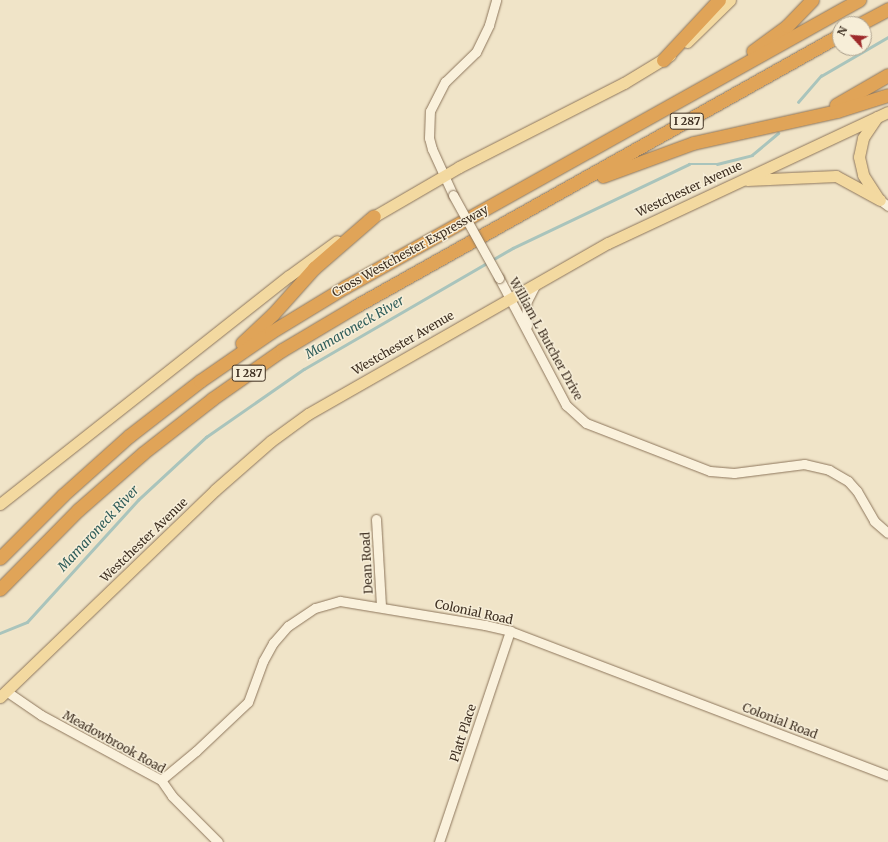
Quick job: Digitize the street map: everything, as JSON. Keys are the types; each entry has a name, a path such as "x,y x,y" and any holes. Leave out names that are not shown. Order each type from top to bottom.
{"highway":[{"path":"663,60 719,0"},
{"path":"688,95 778,33 812,0"},
{"name":"Cross Westchester Expressway","path":"0,557 85,474 200,381 320,302 859,0"},
{"path":"872,17 888,8"},
{"name":"Cross Westchester Expressway","path":"0,588 106,485 166,434 235,382 356,306 832,39"},
{"path":"534,206 660,153 833,106 860,93 888,76"},
{"path":"753,128 837,112 888,95"},
{"path":"200,381 273,314 314,268 374,216"}],"main road":[{"path":"0,504 289,276 374,216 443,176 624,83 663,60 697,34 730,0"},
{"path":"883,114 863,138 859,157 863,175 884,203"},
{"name":"Westchester Avenue","path":"3,694 215,490 271,441 345,391 634,229 883,114"},
{"path":"731,184 764,178 831,175 844,179 884,203"}],"street":[{"path":"443,176 429,138 430,111 445,82 476,52 488,25 496,0"},
{"name":"William L Butcher Drive","path":"443,176 452,195 528,331 566,405 586,423 710,471 734,473 804,464 829,470 848,481 858,491 874,521 888,533"},
{"path":"528,331 526,303 536,284"},
{"name":"Dean Road","path":"376,519 381,606"},
{"name":"Colonial Road","path":"161,780 248,702 263,661 273,643 288,626 315,608 328,603 355,602 510,631 888,775"},
{"name":"Platt Place","path":"439,842 510,631"},
{"name":"Meadowbrook Road","path":"3,694 161,780 172,796 218,842"}],"waterway":[{"name":"Mamaroneck River","path":"798,102 821,76 888,37"},
{"name":"Mamaroneck River","path":"0,633 27,622 138,500 206,437 304,369 513,248 689,164 717,164 752,155 778,133"}]}
